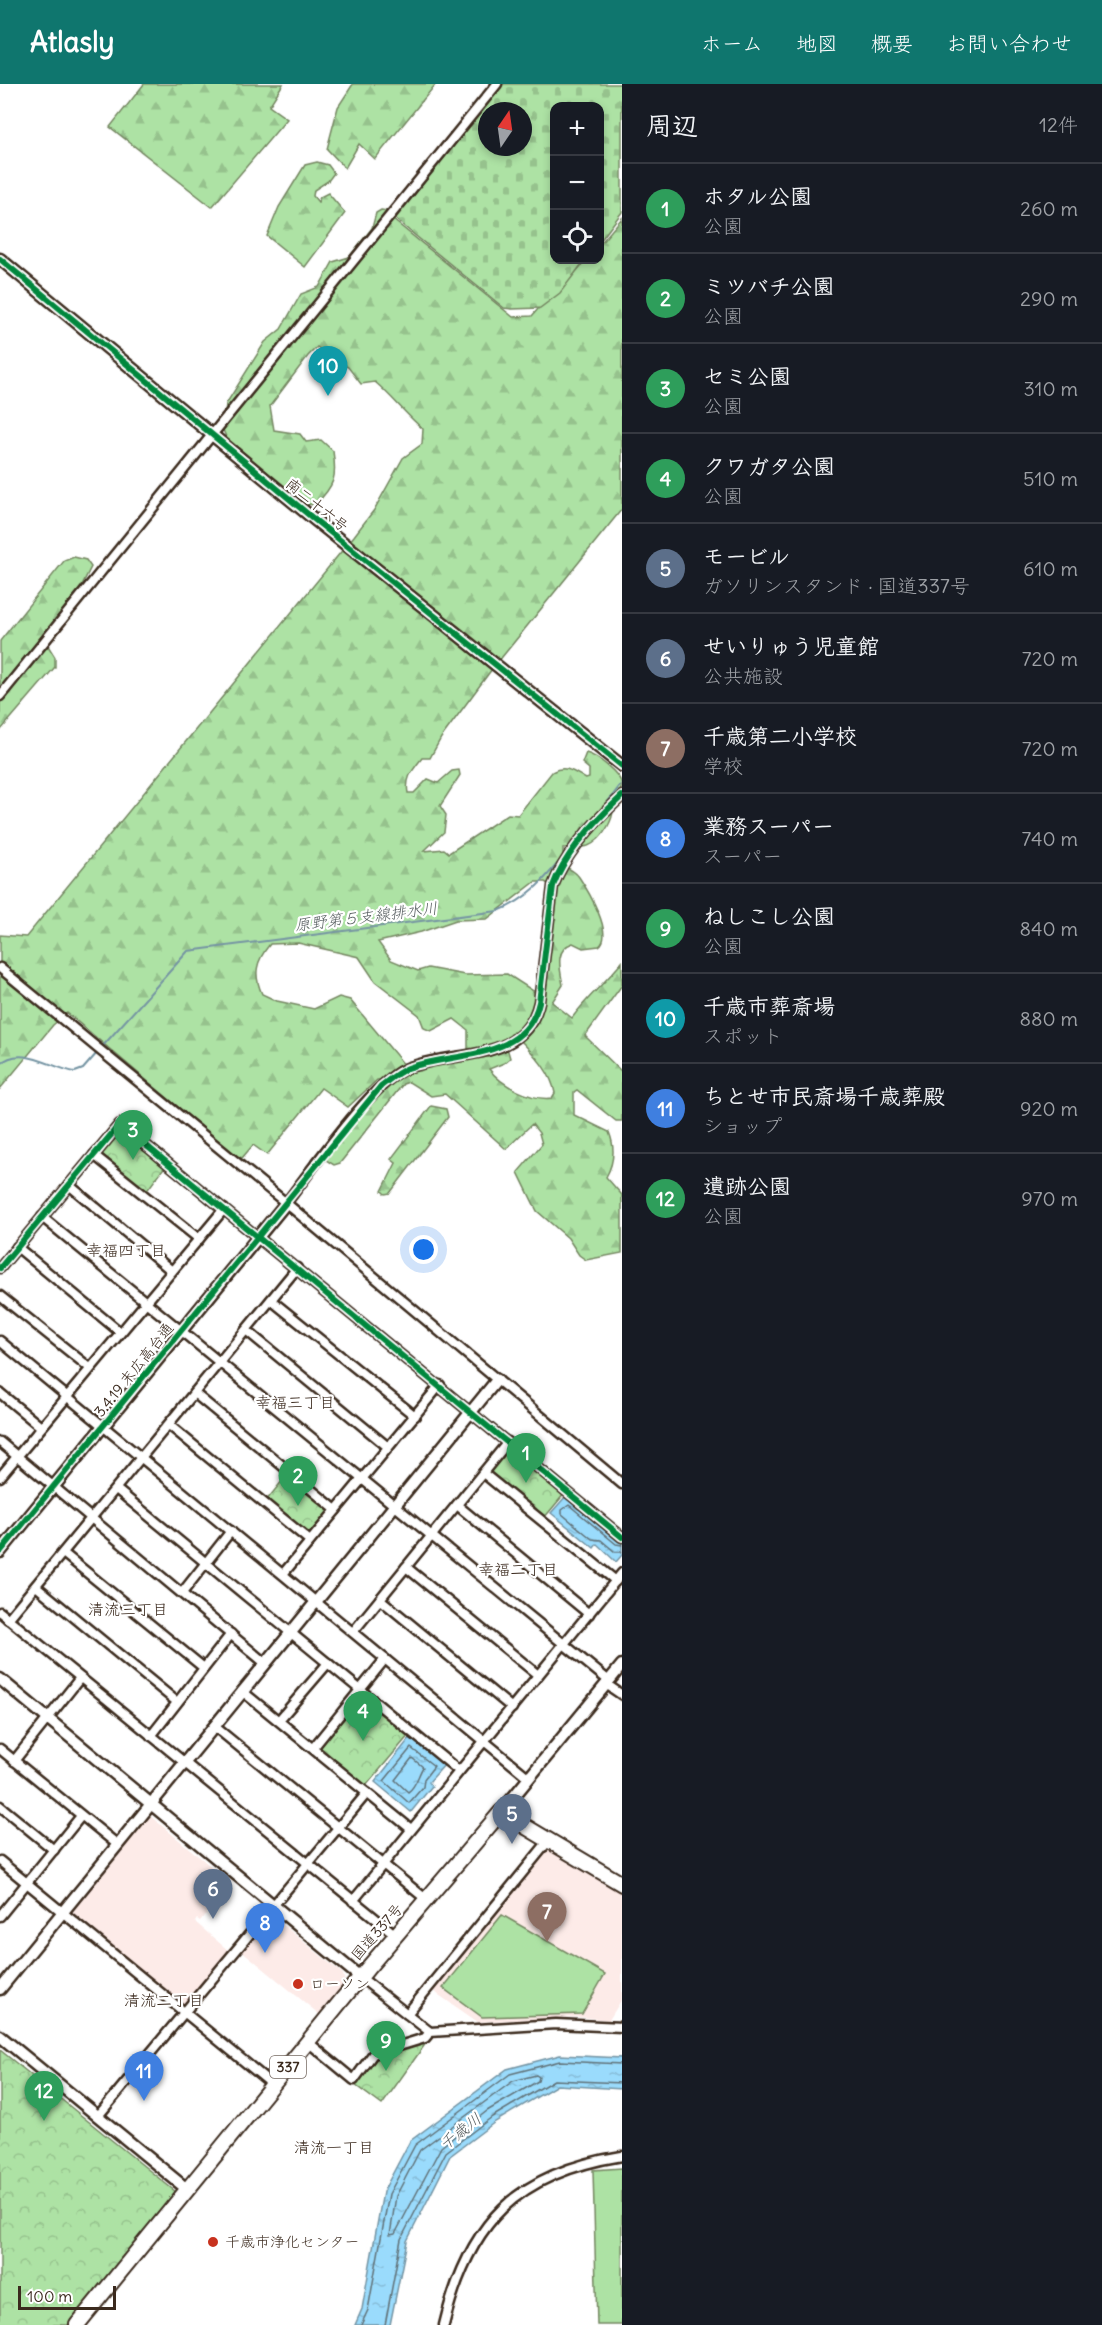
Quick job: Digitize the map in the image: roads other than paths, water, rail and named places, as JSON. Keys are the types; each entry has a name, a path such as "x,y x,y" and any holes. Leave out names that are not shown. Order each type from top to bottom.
{"highway":[{"path":"501,1812 550,1839 622,1884"},
{"name":"国道337号","path":"78,2325 360,1977 501,1812"}],"street":[{"path":"0,696 211,433 497,84"},
{"name":"南二十六号","path":"0,259 622,766"},
{"path":"286,1203 381,1086 409,1068 506,1046 525,1031 535,1018 555,880 559,870 608,807 622,796"},
{"path":"0,968 622,1484"},
{"path":"0,1268 120,1124 622,1537"},
{"path":"94,1155 199,1239"},
{"path":"69,1185 172,1271"},
{"name":"3.4.19 末広高台通","path":"0,1552 286,1203"},
{"path":"0,1477 224,1209"},
{"path":"42,1217 147,1300 622,1695"},
{"path":"17,1247 120,1332"},
{"path":"8,1619 297,1268"},
{"path":"0,1296 90,1368"},
{"path":"271,1300 415,1416"},
{"path":"246,1330 388,1447"},
{"path":"0,1341 529,1778"},
{"path":"0,1989 497,1380"},
{"path":"283,1574 440,1385"},
{"path":"0,1393 41,1427"},
{"path":"194,1393 336,1510"},
{"path":"169,1425 310,1541"},
{"path":"0,1442 265,1663"},
{"path":"353,1632 508,1442"},
{"path":"353,1901 619,1577 483,1473"},
{"path":"116,1489 459,1771"},
{"path":"457,1505 589,1614"},
{"path":"182,1593 231,1531"},
{"path":"63,1553 204,1668"},
{"path":"406,1567 538,1675"},
{"path":"36,1586 177,1702"},
{"path":"380,1599 512,1708"},
{"path":"0,1612 397,1936"},
{"path":"151,1736 231,1634"},
{"path":"313,1748 385,1659"},
{"path":"279,1720 328,1663"},
{"path":"501,1812 622,1665"},
{"path":"14,1761 80,1678"},
{"path":"0,1679 360,1977 430,2032 566,2023 622,2027"},
{"path":"242,1691 411,1829"},
{"path":"214,1726 427,1900"},
{"path":"0,1749 118,1845"},
{"path":"98,2116 367,1793"},
{"path":"0,1806 54,1850"},
{"path":"0,1916 81,1816"},
{"path":"407,2014 550,1839"},
{"path":"0,1861 273,2085"},
{"path":"308,2042 354,2080 373,2054 425,2038 430,2032"},
{"path":"0,2036 188,2190"},
{"path":"444,2325 462,2266 478,2238 509,2199 556,2173 579,2165 622,2156"}],"water":[{"path":"567,1495 622,1541 622,1555 616,1562 597,1544 594,1548 551,1513"},
{"path":"410,1738 445,1764 429,1782 432,1786 411,1812 375,1782"},
{"name":"千歳川","path":"560,2055 622,2058 622,2089 557,2085 495,2122 450,2156 407,2241 390,2325 355,2325 362,2309 383,2192 410,2141 507,2069"}],"waterway":[{"name":"原野第５支線排水川","path":"600,812 622,783"},
{"name":"原野第５支線排水川","path":"101,1048 188,951 498,911 529,893 568,851"},
{"name":"原野第５支線排水川","path":"0,1064 8,1058 27,1057 75,1072 83,1069 97,1053"}],"place":[{"name":"千歳市葬斎場","path":"328,396"},
{"name":"セミ公園","path":"133,1160"},
{"name":"ホタル公園","path":"526,1483"},
{"name":"ミツバチ公園","path":"298,1506"},
{"name":"クワガタ公園","path":"363,1741"},
{"name":"モービル","path":"512,1844"},
{"name":"せいりゅう児童館","path":"213,1919"},
{"name":"千歳第二小学校","path":"547,1942"},
{"name":"業務スーパー","path":"265,1953"},
{"name":"ローソン","path":"298,1984"},
{"name":"ねしこし公園","path":"386,2071"},
{"name":"ちとせ市民斎場千歳葬殿","path":"144,2101"},
{"name":"遺跡公園","path":"44,2121"},
{"name":"千歳市浄化センター","path":"213,2242"}],"district":[{"name":"幸福四丁目","path":"126,1250"},
{"name":"幸福三丁目","path":"295,1402"},
{"name":"幸福二丁目","path":"518,1569"},
{"name":"清流三丁目","path":"128,1609"},
{"name":"清流二丁目","path":"164,2000"},
{"name":"清流一丁目","path":"334,2147"}]}
